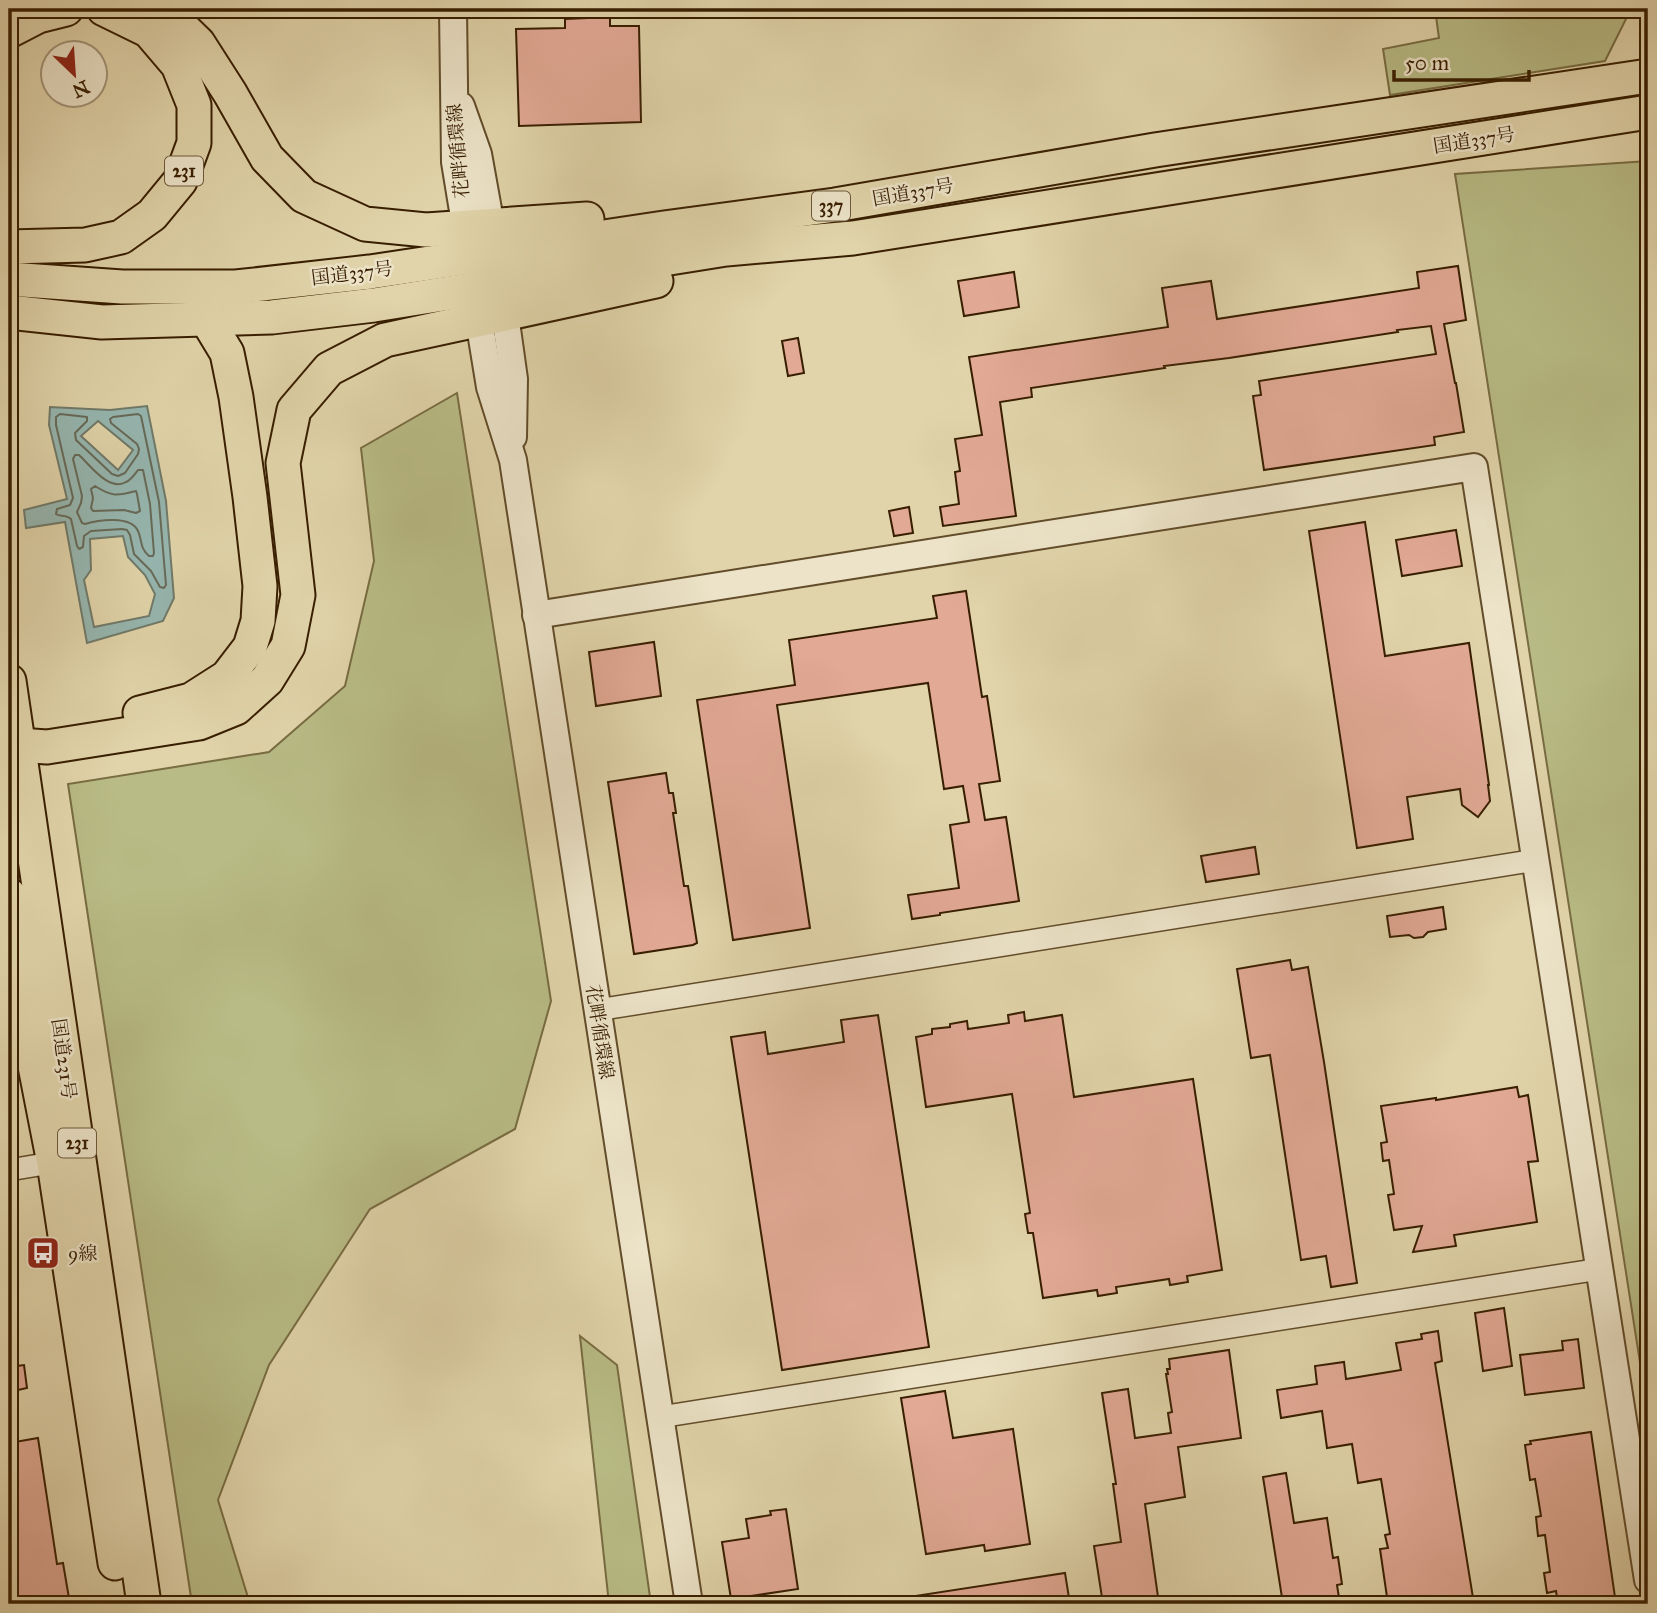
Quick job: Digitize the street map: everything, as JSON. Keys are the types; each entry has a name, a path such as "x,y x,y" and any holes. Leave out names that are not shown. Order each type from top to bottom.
{"highway":[{"path":"9,31 38,16 66,9"},
{"name":"231","path":"9,247 85,245 121,237 152,215 180,181 194,143 194,105 178,65 149,31 104,9"},
{"path":"163,9 198,43 267,158 304,196 365,224 426,230 835,205"},
{"name":"国道337号","path":"9,279 122,287 236,287 370,272 835,205 1155,150 1648,76"},
{"name":"国道337号","path":"9,312 102,322 207,320 272,317 374,305 726,249 853,238 1648,113"},
{"path":"13,747 47,747 199,723 236,708 267,680 288,646 298,595 283,463 294,410 329,369 385,340 853,238"},
{"path":"13,747 42,734 116,720 191,700 227,677 250,647 258,621 260,586 250,497 227,353 207,320"},
{"name":"国道231号","path":"9,681 13,747 121,1604"},
{"name":"国道231号","path":"9,895 29,1035"},
{"name":"国道231号","path":"9,960 66,1160 144,1604"}],"street":[{"name":"花畔循環線","path":"453,9 453,85 478,153 477,216"},
{"name":"花畔循環線","path":"507,329 514,379 513,460"},
{"name":"花畔循環線","path":"481,332 490,387 513,460 689,1604"},
{"path":"536,615 1474,467 1648,1580"},
{"path":"597,1010 1536,860"},
{"path":"9,1170 66,1160"},
{"path":"660,1417 1600,1269"}],"green space":[{"path":"1435,9 1628,9 1629,13 1605,61 1390,95 1383,49 1439,38"},
{"path":"1648,161 1648,1414 1455,174"},
{"path":"457,393 551,1001 515,1129 370,1209 269,1365 218,1500 250,1604 192,1604 68,784 269,752 345,686 374,561 361,448"},
{"path":"580,1336 617,1365 651,1604 609,1604"}],"water":[{"path":"147,406 166,501 174,598 163,621 87,643 65,522 26,528 24,510 67,499 49,425 50,407 110,410","holes":["98,421 133,450 118,470 81,436","123,536 128,557 145,575 155,594 149,616 94,627 84,580 91,570 90,539"]}],"building":[{"path":"610,17 610,26 639,26 641,122 519,126 516,29 565,28 565,19"},
{"path":"1458,266 1466,320 1444,324 1464,432 1434,437 1435,445 1264,470 1253,396 1261,395 1259,381 1436,354 1431,326 1031,388 1032,397 1000,402 1016,516 943,526 940,507 959,504 955,472 960,471 955,439 982,435 969,357 1168,327 1162,288 1211,281 1217,319 1419,288 1417,272"},
{"path":"1014,272 1019,307 964,316 958,281"},
{"path":"798,338 804,373 788,376 782,341"},
{"path":"909,507 913,533 894,536 889,511"},
{"path":"1365,522 1385,656 1469,643 1490,801 1478,817 1462,805 1460,789 1407,797 1413,839 1357,848 1309,531"},
{"path":"1456,530 1462,566 1402,576 1396,540"},
{"path":"966,591 982,697 987,696 1000,781 979,784 985,820 1006,817 1019,901 912,919 908,895 959,888 950,825 969,822 963,786 944,789 928,683 777,705 810,928 733,940 697,700 795,685 789,640 937,618 933,596"},
{"path":"654,642 661,696 596,706 589,652"},
{"path":"666,773 669,793 673,793 676,813 673,813 684,886 688,886 697,943 634,954 608,782"},
{"path":"1255,847 1259,874 1206,882 1201,856"},
{"path":"1443,907 1446,929 1428,932 1423,937 1390,937 1387,916"},
{"path":"1290,960 1292,970 1308,967 1357,1283 1331,1287 1326,1256 1301,1260 1270,1055 1251,1058 1237,969"},
{"path":"1024,1012 1025,1021 1062,1015 1074,1097 1193,1079 1222,1270 1187,1276 1188,1282 1170,1285 1169,1279 1116,1287 1117,1293 1098,1296 1097,1290 1043,1298 1033,1233 1028,1233 1025,1214 1030,1213 1012,1094 926,1107 916,1037 932,1034 932,1029 967,1021 968,1029 1009,1023 1008,1015"},
{"path":"878,1015 929,1347 782,1370 731,1037 765,1032 768,1054 844,1042 841,1020"},
{"path":"1517,1087 1519,1097 1528,1095 1538,1161 1528,1162 1537,1222 1454,1235 1456,1246 1413,1252 1422,1226 1394,1230 1388,1195 1394,1194 1389,1160 1383,1161 1381,1143 1387,1142 1381,1106"},
{"path":"1504,1308 1512,1366 1483,1371 1475,1313"},
{"path":"1438,1331 1442,1361 1435,1363 1474,1604 1388,1604 1380,1549 1388,1548 1385,1535 1390,1534 1381,1479 1358,1483 1352,1444 1327,1448 1322,1411 1281,1418 1277,1390 1317,1384 1315,1366 1344,1362 1346,1379 1401,1370 1396,1343 1422,1339 1421,1334"},
{"path":"1578,1339 1584,1388 1525,1395 1520,1355 1563,1350 1562,1341"},
{"path":"1229,1350 1241,1438 1178,1447 1185,1497 1145,1504 1159,1604 1103,1604 1094,1546 1121,1542 1113,1484 1116,1484 1102,1393 1128,1389 1135,1438 1171,1433 1168,1413 1172,1412 1166,1374 1167,1369 1170,1369 1169,1359"},
{"path":"24,1365 27,1388 9,1392 9,1367"},
{"path":"945,1391 953,1438 1013,1429 1030,1544 985,1551 984,1545 926,1554 901,1398"},
{"path":"1591,1432 1616,1604 1558,1604 1556,1591 1547,1593 1544,1573 1550,1572 1545,1535 1538,1536 1536,1517 1541,1516 1535,1479 1530,1480 1525,1445 1531,1444 1530,1441"},
{"path":"38,1438 57,1564 63,1563 70,1604 19,1604 14,1568 12,1569 9,1550 9,1443"},
{"path":"1286,1473 1294,1523 1327,1518 1333,1558 1338,1557 1342,1584 1337,1585 1340,1604 1283,1604 1263,1477"},
{"path":"786,1509 798,1589 731,1599 722,1542 749,1538 746,1519 771,1515 770,1511"},
{"path":"1065,1573 1070,1604 916,1604 915,1596"}],"place":[{"name":"9線","path":"43,1253"}]}
